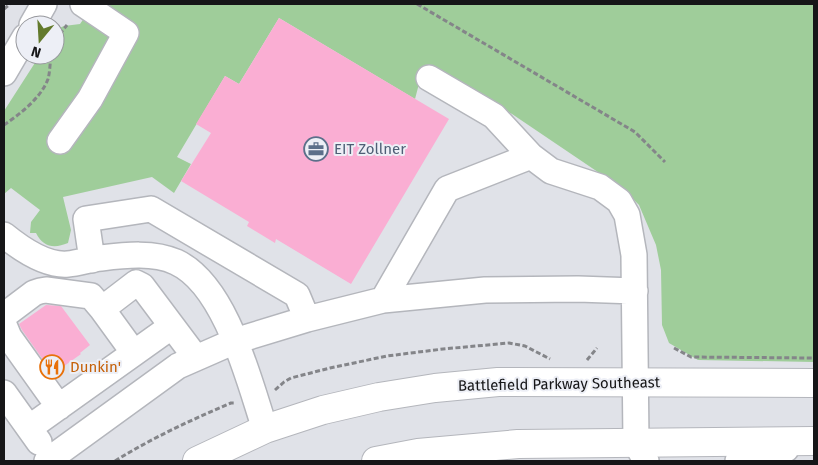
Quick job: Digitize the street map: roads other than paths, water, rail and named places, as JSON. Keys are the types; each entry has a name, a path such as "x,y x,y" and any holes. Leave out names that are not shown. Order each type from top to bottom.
{"main road":[{"name":"Battlefield Parkway Southeast","path":"197,461 265,429 379,397 435,388 498,382 814,383"},
{"path":"376,461 418,453 518,444 636,455 814,442"}],"street":[{"path":"38,15 44,4"},
{"path":"60,140 90,99 126,33 83,4"},
{"path":"4,73 15,55"},
{"path":"429,78 494,116 531,156 551,171 600,187 619,201 627,215 634,255 637,382 636,455"},
{"path":"382,300 447,189 531,156"},
{"path":"92,260 86,219 150,209 296,295 307,319"},
{"path":"4,235 35,257 65,264 147,255 177,262 202,281 210,291 235,341 265,429"},
{"path":"102,309 136,284 142,286 196,358"},
{"path":"4,393 49,460 168,372 235,341 307,319 382,300 486,290 578,289 635,291"},
{"path":"4,319 6,314 34,294 46,290 92,296 134,353"},
{"path":"4,325 9,337 59,406"},
{"path":"29,428 172,326"},
{"path":"738,461 754,455 814,442"}],"place":[{"name":"EIT Zollner","path":"316,149"},
{"name":"Dunkin'","path":"52,367"}]}
